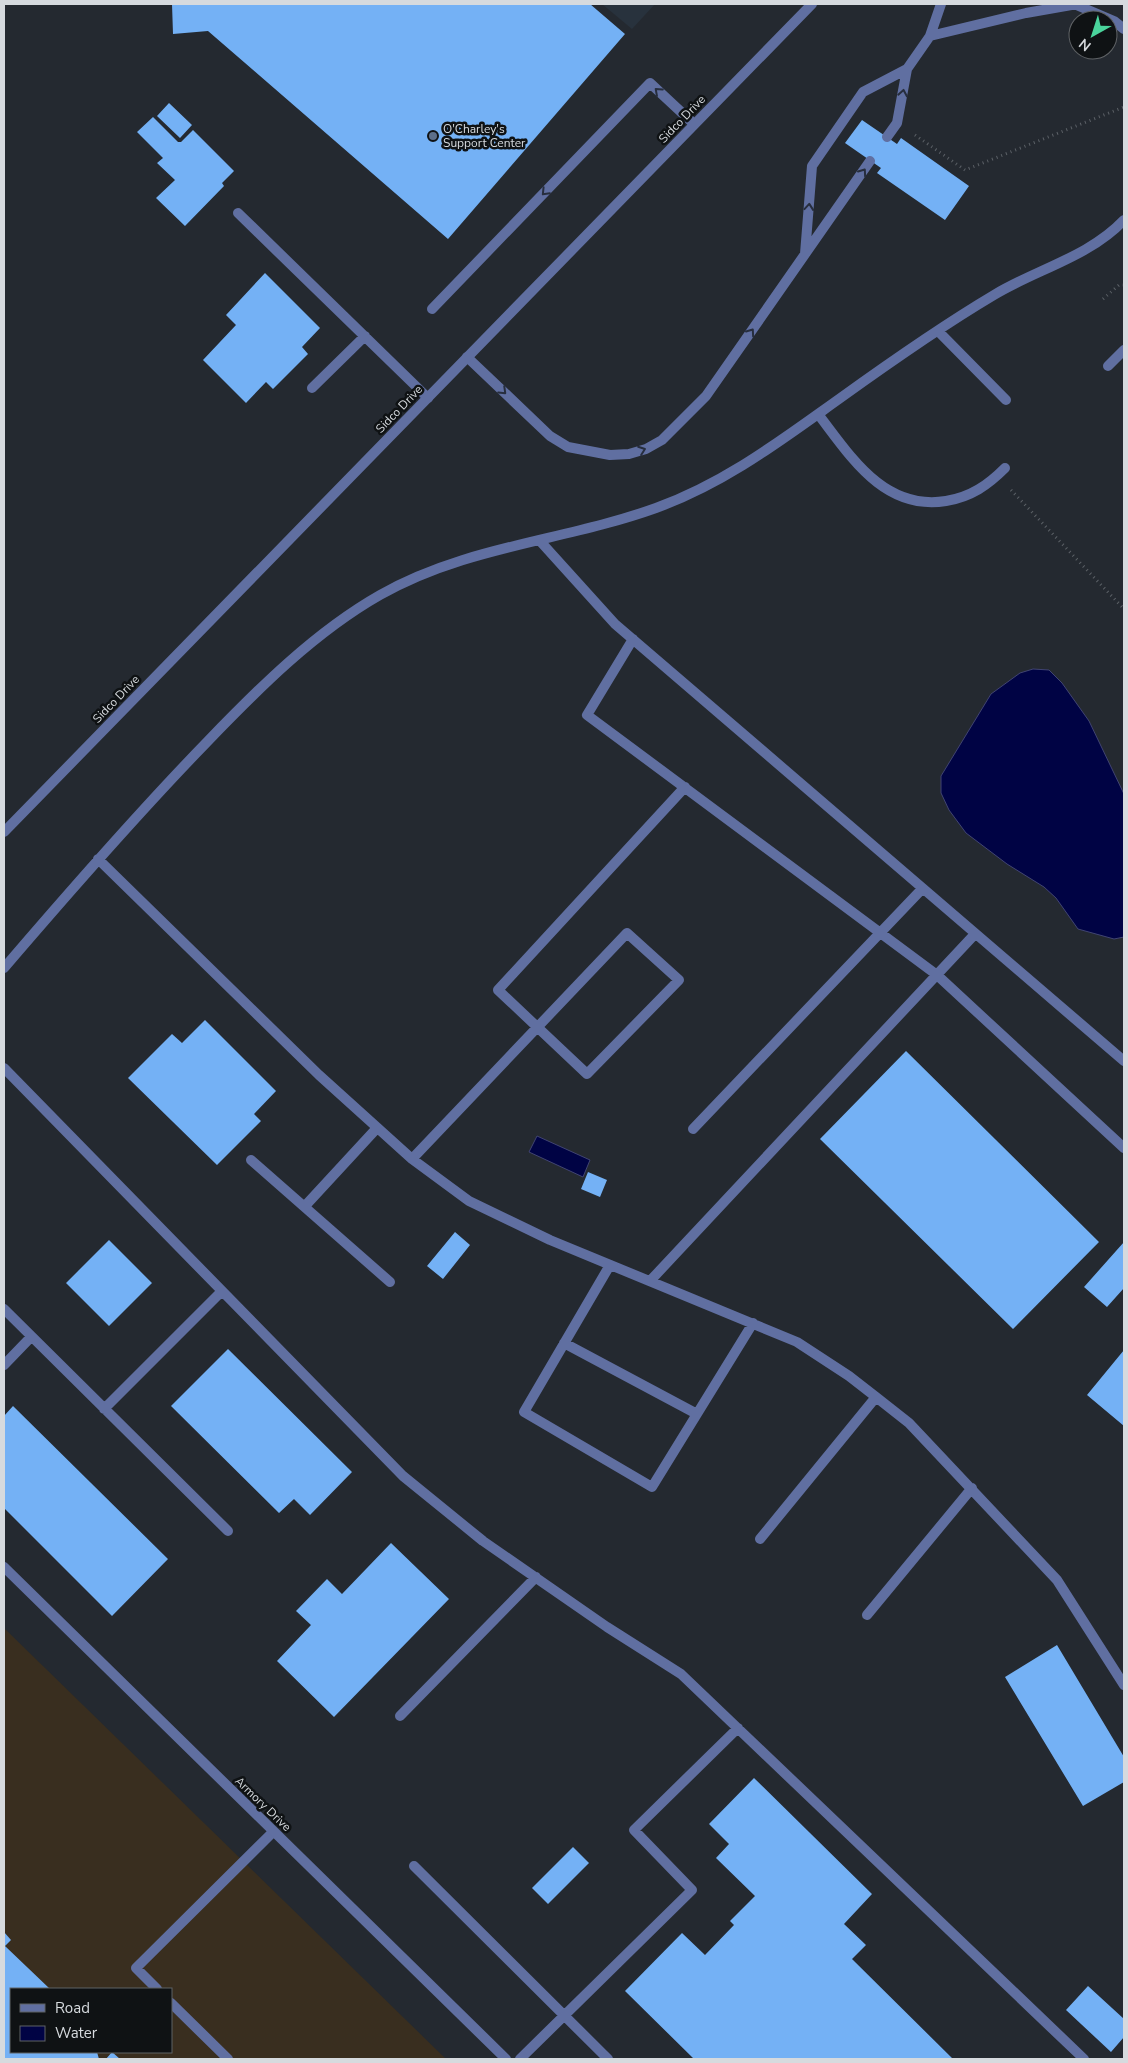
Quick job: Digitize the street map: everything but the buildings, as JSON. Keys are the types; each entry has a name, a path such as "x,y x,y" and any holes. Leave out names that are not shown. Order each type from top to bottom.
{"street":[{"name":"Sidco Drive","path":"4,832 812,4"},
{"path":"887,137 897,123 907,69 930,36 941,4"},
{"path":"930,36 1026,13 1076,4 1114,20 1124,29"},
{"path":"805,255 812,166 863,92 907,69"},
{"path":"432,309 650,83 694,124"},
{"path":"467,358 534,423 568,447 610,455 629,454 646,449 677,427 706,396 870,161"},
{"path":"238,213 428,398"},
{"path":"4,968 98,859 170,780 252,696 348,614 384,593 461,559 623,520 693,493 758,457 938,331 1026,277 1094,246 1124,220"},
{"path":"938,331 1006,400"},
{"path":"312,388 365,336"},
{"path":"1108,366 1124,350"},
{"path":"818,414 856,464 876,482 896,495 916,503 936,503 968,495 990,483 1005,468"},
{"path":"540,541 615,624 1124,1061"},
{"path":"633,639 587,715 937,975 1124,1148"},
{"path":"412,1159 537,1027 628,933 679,980 587,1074 537,1027 498,990 685,786"},
{"path":"98,859 319,1075 412,1159 469,1201 550,1240 797,1342 850,1376 909,1423 972,1488 1056,1580 1124,1685"},
{"path":"693,1129 922,889"},
{"path":"650,1281 975,934"},
{"path":"4,1068 403,1476 483,1541 607,1627 681,1674 1084,2059"},
{"path":"305,1206 377,1128"},
{"path":"251,1160 390,1282"},
{"path":"610,1265 524,1412 652,1487 753,1323"},
{"path":"104,1409 222,1291"},
{"path":"4,1309 228,1531"},
{"path":"4,1365 31,1337"},
{"path":"564,1343 696,1414"},
{"path":"760,1539 876,1397"},
{"path":"867,1615 972,1488"},
{"name":"Armory Drive","path":"4,1567 506,2059"},
{"path":"400,1716 536,1577"},
{"path":"520,2059 692,1890 634,1830 738,1728"},
{"path":"156,1988 136,1968 273,1832"},
{"path":"414,1866 608,2059"},
{"path":"172,2004 228,2059"}],"path":[{"path":"897,123 965,170 1124,107"},
{"path":"1103,300 1119,285 1124,285"},
{"path":"997,476 1124,610"}],"shaded area":[{"path":"602,4 655,4 632,29"},
{"path":"4,1628 446,2059 4,2059"}],"water":[{"path":"1033,669 1049,670 1062,683 1089,721 1124,794 1124,937 1114,939 1078,929 1056,898 1044,887 1007,864 966,833 949,810 941,793 941,776 991,694 1020,673"},
{"path":"537,1136 590,1160 583,1177 529,1152"}],"place":[{"name":"O'Charley's Support Center","path":"433,136"}]}
